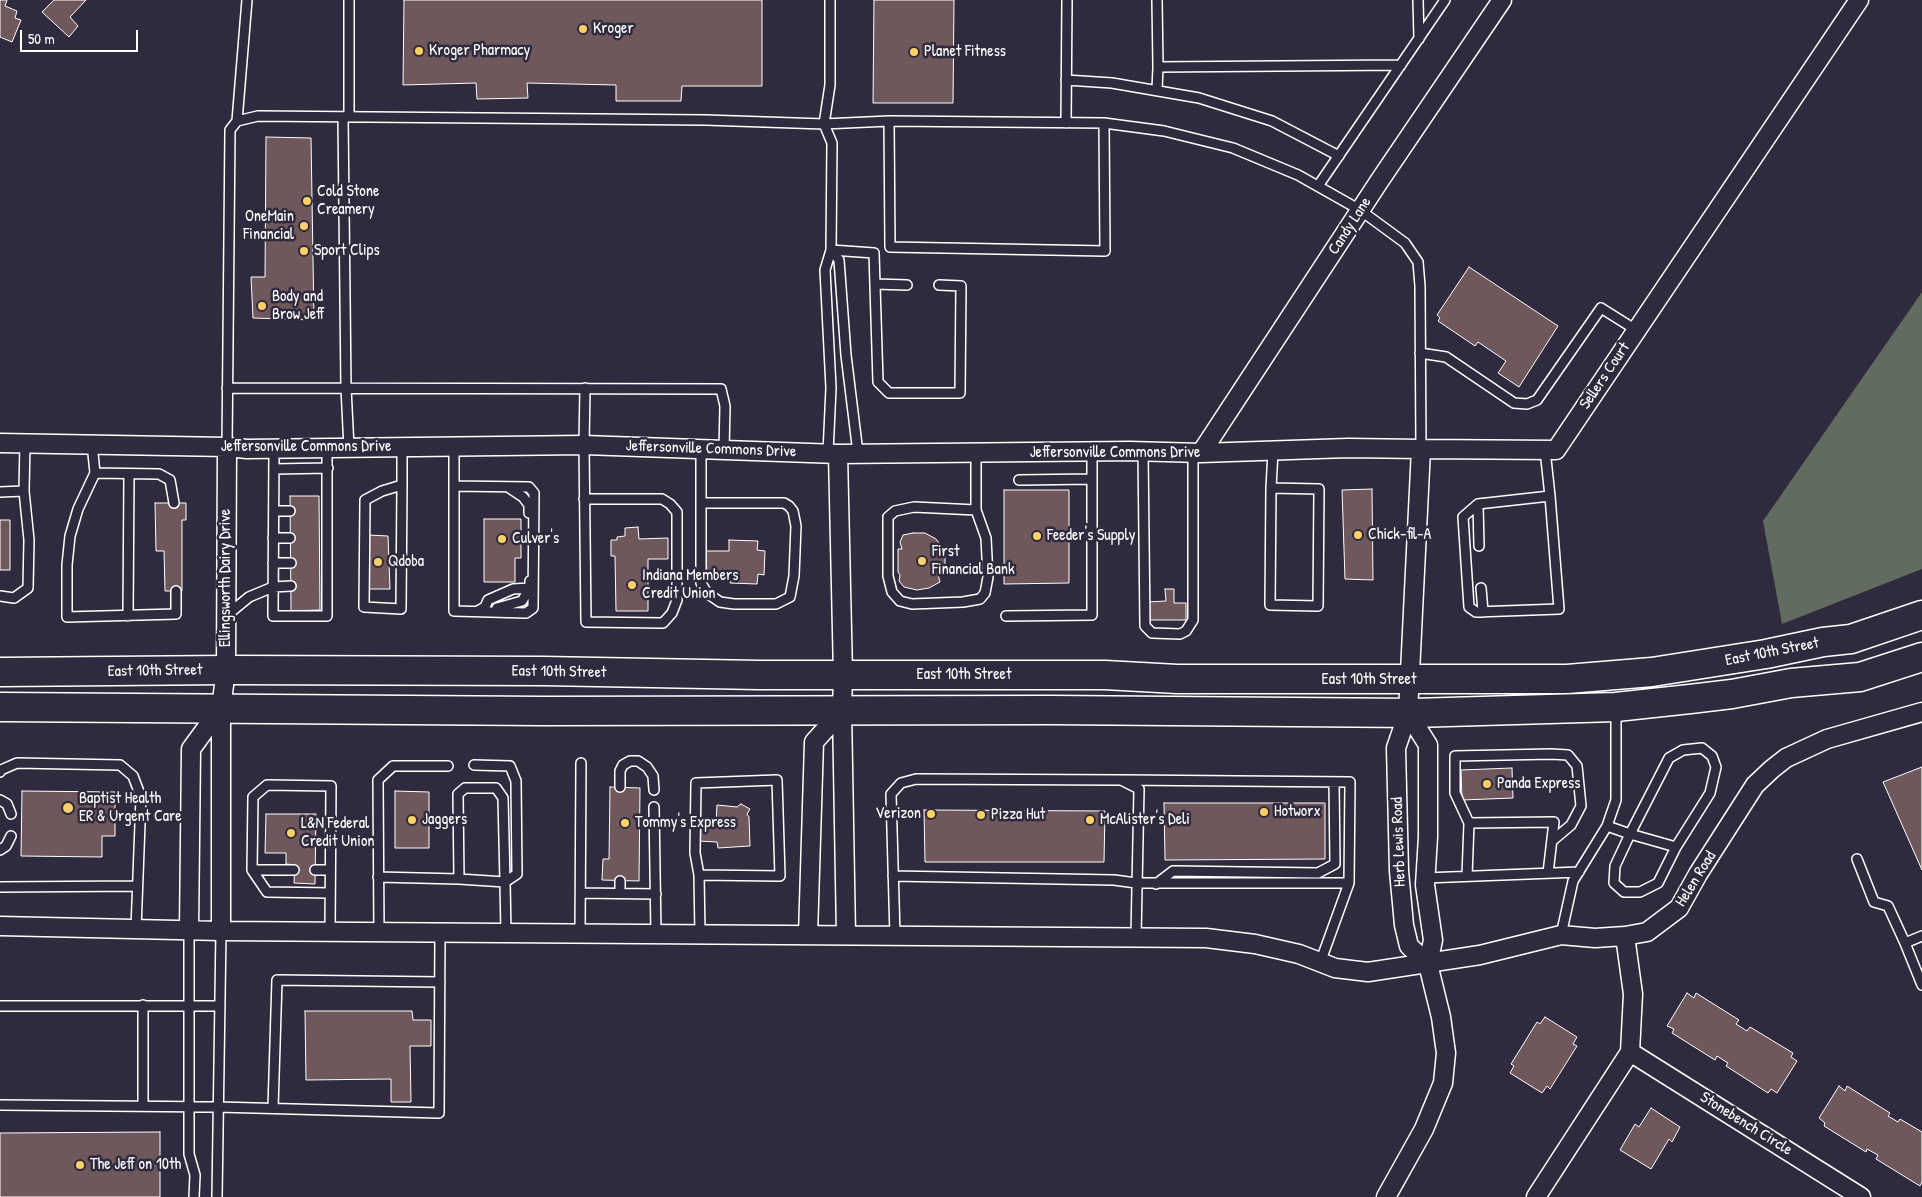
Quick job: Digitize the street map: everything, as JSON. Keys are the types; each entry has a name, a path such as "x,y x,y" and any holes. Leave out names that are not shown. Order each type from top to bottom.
{"main road":[{"name":"East 10th Street","path":"0,672 226,670 543,671 844,675 1059,675 1177,679 1567,679 1652,672 1713,663 1851,638 1922,615"},
{"name":"East 10th Street","path":"0,707 542,711 1050,710 1408,713 1616,707 1732,694 1791,683 1860,678 1922,657"}],"street":[{"name":"Candy Lane","path":"1197,453 1502,0"},
{"name":"Sellers Court","path":"1545,450 1556,450 1859,0"},
{"name":"Jeffersonville Commons Drive","path":"0,443 227,447 247,450 584,445 833,453 1143,451 1197,453 1348,448 1421,449"},
{"name":"Ellingsworth Dairy Drive","path":"221,931 221,708 226,670 227,447"},
{"path":"1409,680 1421,449 1545,450"},
{"path":"833,453 844,675 842,711 846,935"},
{"name":"Herb Lewis Road","path":"1409,680 1408,713 1396,748 1399,870 1404,925 1409,946 1428,964"},
{"name":"Ellingsworth Dairy Drive","path":"189,930 191,749 221,708"},
{"path":"808,935 814,742 842,711"},
{"name":"Helen Road","path":"0,926 221,931 1206,938 1256,944 1299,954 1335,968 1368,972 1428,964 1562,935 1595,938 1647,932 1679,908 1698,874 1755,785 1786,758 1827,739 1922,712"},
{"name":"Herb Lewis Road","path":"1386,1197 1424,1128 1443,1083 1446,1053 1441,1016 1428,964 1434,940 1425,885 1428,837 1428,745 1408,713"},
{"path":"1536,1197 1630,1052 1634,994 1625,936"},
{"name":"Stonebench Circle","path":"1630,1052 1836,1189 1861,1197"}],"lane":[{"path":"227,447 230,130 237,120 247,0"},
{"path":"349,0 346,117 346,388 349,448"},
{"path":"830,0 830,85 824,124 832,143 831,250 825,270 833,453"},
{"path":"1066,123 1067,0"},
{"path":"1157,0 1157,90"},
{"path":"1418,0 1419,39"},
{"path":"1318,186 1445,0"},
{"path":"1158,66 1401,65"},
{"path":"1066,80 1112,83 1199,98 1272,121 1339,156"},
{"path":"237,120 258,116 705,120 824,124 889,121 1104,123 1164,131 1233,148 1298,175 1360,210 1405,243 1418,262 1421,449"},
{"path":"889,121 890,247"},
{"path":"831,250 874,253 890,247 1105,251 1104,123"},
{"path":"831,250 838,260 846,355 858,453"},
{"path":"874,253 878,382 890,393 960,393 961,286 939,286"},
{"path":"875,284 907,284"},
{"path":"1420,353 1446,357 1514,403 1526,404 1537,400 1600,308 1636,330"},
{"path":"227,388 721,389 726,406 724,450"},
{"path":"584,499 662,499 677,512 677,600 672,614 663,623 586,622 584,499 585,388"},
{"path":"0,596 14,598 28,588 29,540 24,491 25,443"},
{"path":"92,444 95,473 78,510 70,536 67,565 67,616 176,614 176,591"},
{"path":"454,447 454,611 500,609 522,602 530,588 529,505 523,497 508,487"},
{"path":"274,449 273,616 327,616 323,585 323,538 328,448"},
{"path":"402,448 402,486 401,610 364,608 365,500 382,491 402,486"},
{"path":"701,449 701,502 701,583 707,594 720,602 734,604 776,604 790,597 794,576 796,526 793,511 789,506 784,503 701,502"},
{"path":"1545,450 1550,496 1559,609 1476,612 1469,607 1463,517 1478,504 1550,496"},
{"path":"1143,451 1145,626 1152,633 1180,634 1186,631 1193,620 1197,453"},
{"path":"1271,488 1319,489 1318,606 1270,605 1271,488 1273,451"},
{"path":"976,452 976,510 986,538 988,577 985,593 980,599 963,602 912,604 900,601 892,592 888,576 888,518 895,511 914,506 976,510"},
{"path":"1006,616 1092,616 1092,452"},
{"path":"274,469 328,468"},
{"path":"95,473 159,474 170,480 174,503"},
{"path":"128,616 129,474"},
{"path":"1019,480 1092,479"},
{"path":"454,486 529,487 534,493 533,608 526,613 481,609"},
{"path":"0,492 24,491"},
{"path":"1478,504 1479,546"},
{"path":"274,511 290,511"},
{"path":"273,538 290,538"},
{"path":"273,563 291,563"},
{"path":"226,617 249,598 273,587 291,586"},
{"path":"481,609 488,600 513,589 530,588"},
{"path":"1481,588 1487,612"},
{"path":"1562,935 1573,881 1607,826 1616,800 1616,707"},
{"path":"1702,748 1712,756 1716,767 1710,792 1676,847 1658,883 1640,892 1624,892 1614,883 1615,866 1669,758 1683,750 1702,748"},
{"path":"1467,876 1468,824 1455,793 1455,756 1568,755 1577,766 1581,806 1571,825 1552,842"},
{"path":"620,787 620,771 624,765 630,761 638,761 647,767 653,776 654,790"},
{"path":"580,933 581,763"},
{"path":"0,772 17,764 120,766 133,776 140,797 136,929"},
{"path":"379,932 378,780 393,766 448,766"},
{"path":"378,878 459,879 505,882 517,874 516,781 510,766 474,766"},
{"path":"895,936 891,794 901,783 916,779 1350,782 1349,884 1320,963"},
{"path":"699,876 780,876 776,780 696,783 695,853 699,876 700,934"},
{"path":"1121,780 1139,789 1136,938"},
{"path":"1156,884 1173,871 1318,872 1335,864 1334,782"},
{"path":"330,893 266,892 252,870 253,797 267,785 331,786 330,932"},
{"path":"459,879 458,794 465,788 496,788 503,798 506,933"},
{"path":"0,800 7,804 11,814"},
{"path":"654,807 656,934"},
{"path":"1468,824 1554,822 1548,873"},
{"path":"1607,826 1676,847"},
{"path":"0,850 6,846 11,836"},
{"path":"1856,859 1874,902 1888,906 1922,986"},
{"path":"252,870 294,870"},
{"path":"315,870 330,870"},
{"path":"1425,878 1579,872"},
{"path":"893,876 1114,880 1156,884 1349,884"},
{"path":"620,881 620,893"},
{"path":"0,887 138,886"},
{"path":"581,893 656,894"},
{"path":"189,930 189,1106 190,1154 195,1175 194,1197"},
{"path":"217,1197 221,931"},
{"path":"0,1105 189,1106 439,1113 440,932"},
{"path":"1905,943 1922,936"},
{"path":"273,1108 277,980 440,982"},
{"path":"143,1005 143,1106"},
{"path":"0,1006 220,1006"}],"green space":[{"path":"1922,292 1922,569 1782,624 1763,521"}],"building":[{"path":"0,0 7,0 5,6 17,11 15,18 21,20 12,42 0,37"},
{"path":"54,0 86,0 70,17 78,26 69,37 42,12"},
{"name":"Kroger","path":"404,0 762,0 762,86 682,86 681,101 616,101 616,85 527,83 528,98 477,99 476,83 403,85"},
{"name":"Planet Fitness","path":"874,0 954,0 953,103 873,103"},
{"path":"266,137 311,138 314,320 253,318 251,277 265,277"},
{"path":"1469,267 1558,326 1519,387 1498,373 1506,361 1478,342 1475,346 1438,321 1440,318 1437,315"},
{"name":"Chick-fil-A","path":"1372,489 1373,580 1345,579 1342,490"},
{"name":"Feeder's Supply","path":"1004,490 1069,490 1069,583 1004,584"},
{"path":"290,496 319,496 320,610 291,611"},
{"path":"155,503 186,503 186,520 182,520 182,591 165,591 164,551 156,551"},
{"name":"Culver's","path":"484,519 521,519 521,558 515,558 515,582 484,582"},
{"path":"0,520 10,520 10,570 0,570"},
{"name":"Indiana Members Credit Union","path":"638,527 639,539 668,538 668,559 648,559 648,611 616,611 615,556 611,556 611,540 617,540 617,537 625,536 625,528"},
{"name":"First Financial Bank","path":"925,533 936,539 939,543 938,548 945,548 945,575 938,574 940,582 929,588 917,590 904,587 899,581 898,549 902,549 900,542 903,535"},
{"name":"Qdoba","path":"368,535 388,536 390,589 368,589"},
{"path":"729,540 758,541 757,550 765,551 764,575 758,574 757,584 730,583 730,575 704,574 704,551 729,551"},
{"path":"1165,589 1174,589 1174,603 1186,603 1186,620 1146,620 1146,602 1166,601"},
{"path":"1922,767 1922,870 1883,782"},
{"name":"Panda Express","path":"1512,768 1513,798 1462,800 1461,770"},
{"name":"Tommy's Express","path":"610,787 640,788 639,881 602,880 603,859 609,859"},
{"name":"Baptist Health ER & Urgent Care","path":"22,791 115,792 115,836 102,836 102,857 21,856"},
{"name":"Jaggers","path":"395,791 429,792 429,848 395,848"},
{"path":"1164,803 1325,803 1325,859 1165,860"},
{"path":"741,804 750,809 747,814 749,817 750,846 718,848 717,842 698,841 698,824 716,823 717,805 737,807"},
{"path":"924,810 1105,811 1104,862 925,862"},
{"name":"L&N Federal Credit Union","path":"266,814 316,814 315,884 294,883 295,865 286,864 286,853 265,853"},
{"path":"1687,993 1694,998 1696,993 1739,1020 1736,1024 1747,1031 1750,1027 1793,1053 1791,1057 1797,1061 1777,1093 1771,1089 1768,1093 1726,1066 1728,1063 1717,1056 1715,1060 1672,1033 1674,1029 1667,1026"},
{"path":"305,1011 412,1011 413,1020 431,1020 431,1046 410,1046 411,1102 391,1102 391,1079 306,1080"},
{"path":"1545,1017 1577,1037 1573,1044 1577,1046 1550,1089 1547,1086 1542,1093 1510,1073 1514,1066 1511,1064 1537,1022 1540,1024"},
{"path":"1839,1086 1845,1091 1847,1086 1890,1113 1888,1116 1898,1122 1900,1119 1922,1132 1922,1182 1920,1186 1876,1159 1878,1155 1867,1149 1866,1152 1824,1126 1825,1123 1819,1118"},
{"path":"1651,1108 1680,1127 1672,1142 1669,1139 1651,1169 1620,1150 1635,1124 1639,1127"},
{"name":"The Jeff on 10th","path":"160,1132 160,1197 0,1197 0,1133"}],"place":[{"name":"Kroger","path":"583,29"},
{"name":"Kroger Pharmacy","path":"419,51"},
{"name":"Planet Fitness","path":"914,52"},
{"name":"Cold Stone Creamery","path":"307,201"},
{"name":"OneMain Financial","path":"304,226"},
{"name":"Sport Clips","path":"304,251"},
{"name":"Body and Brow Jeff","path":"262,306"},
{"name":"Chick-fil-A","path":"1358,535"},
{"name":"Feeder's Supply","path":"1037,536"},
{"name":"Culver's","path":"502,539"},
{"name":"First Financial Bank","path":"922,561"},
{"name":"Qdoba","path":"378,562"},
{"name":"Indiana Members Credit Union","path":"632,585"},
{"name":"Panda Express","path":"1487,784"},
{"name":"Baptist Health ER & Urgent Care","path":"68,808"},
{"name":"Hotworx","path":"1264,812"},
{"name":"Verizon","path":"931,814"},
{"name":"Pizza Hut","path":"981,815"},
{"name":"Jaggers","path":"412,820"},
{"name":"McAlister's Deli","path":"1090,820"},
{"name":"Tommy's Express","path":"625,823"},
{"name":"L&N Federal Credit Union","path":"291,833"},
{"name":"The Jeff on 10th","path":"80,1165"}]}
